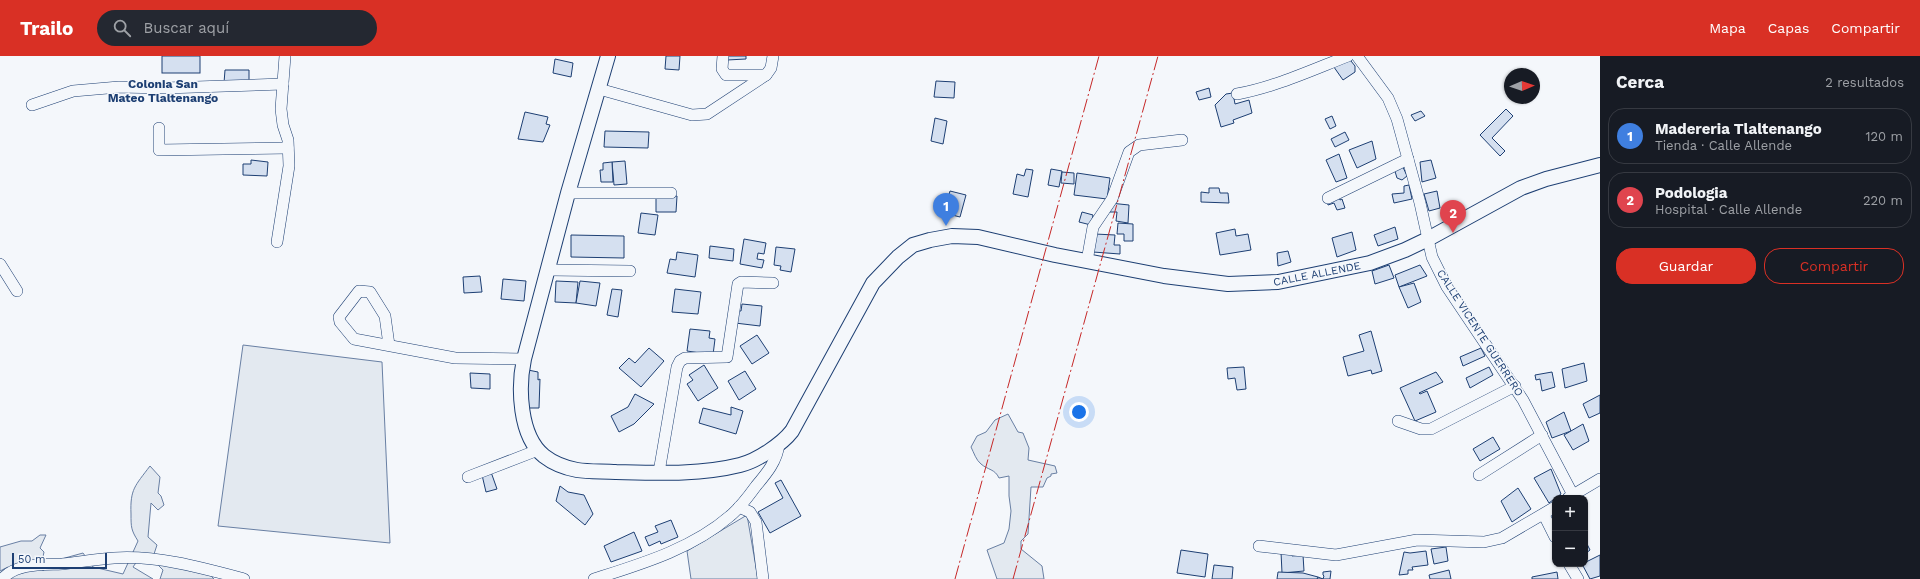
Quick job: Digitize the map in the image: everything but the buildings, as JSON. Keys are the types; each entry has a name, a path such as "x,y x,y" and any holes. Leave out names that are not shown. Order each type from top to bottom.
{"street":[{"path":"277,242 289,166 288,148 281,109 285,56"},
{"path":"468,478 538,450 526,426 521,403 521,382 524,359 549,270 568,193 608,56"},
{"path":"723,56 722,69 726,75 766,75"},
{"path":"599,89 698,116 707,114 766,75 771,68 773,56"},
{"path":"1237,94 1271,85 1348,56"},
{"name":"CALLE VICENTE GUERRERO","path":"1357,56 1388,98 1397,119 1432,257 1447,287 1515,386 1542,435 1570,495"},
{"path":"32,105 73,91 119,87 165,88 283,84"},
{"path":"159,128 159,150 288,148"},
{"path":"1087,261 1093,227 1112,198 1129,152 1139,146 1182,140"},
{"path":"1328,198 1408,159"},
{"name":"CALLE ALLENDE","path":"538,450 554,463 578,470 659,472 711,469 740,465 758,458 786,439 792,431 874,283 887,267 913,246 938,238 970,236 1087,261 1178,278 1228,284 1255,284 1298,279 1370,263 1405,250 1428,239 1520,188 1546,179 1600,165"},
{"path":"568,193 671,193"},
{"path":"0,264 17,291"},
{"path":"549,270 630,271"},
{"path":"659,472 677,367 680,361 685,358 727,357 738,284 741,282 773,283"},
{"path":"388,345 383,311 370,292 359,292 341,312 339,317 340,322 354,339 455,358 524,359"},
{"path":"1398,421 1421,429 1431,428 1515,386"},
{"path":"1479,475 1542,435"},
{"path":"594,579 642,564 704,535 739,507 768,471 778,454 779,444"},
{"path":"1572,495 1600,479"},
{"path":"739,507 750,512 756,522 763,579"},
{"path":"1259,546 1336,555 1417,540 1484,542 1502,538 1552,509"},
{"path":"1544,515 1552,531"},
{"path":"2,579 7,573 22,567 114,558 131,558 187,565 244,579"},
{"path":"1572,567 1578,579"}],"shaded area":[{"path":"243,345 382,362 390,543 218,526"},
{"path":"1008,414 1018,432 1023,433 1029,448 1028,460 1055,466 1057,473 1051,474 1051,476 1047,478 1043,487 1031,487 1028,534 1021,541 1021,549 1042,566 1044,579 997,579 987,550 1004,543 1009,529 1011,511 1009,476 999,478 993,471 979,462 971,447 977,436 986,432 995,420"},
{"path":"150,466 160,477 158,493 161,496 164,505 158,510 151,503 148,537 157,545 154,554 142,554 133,567 153,579 3,579 8,567 0,571 0,547 21,541 32,541 40,535 46,535 40,548 44,552 41,566 43,571 47,563 83,553 93,567 123,574 138,541 131,525 131,499 134,488"},
{"path":"747,515 758,579 691,579 687,551"},
{"path":"155,562 206,571 214,579 160,579 163,570"}],"power":[{"path":"955,579 1099,56"},
{"path":"1013,579 1158,56"}],"place":[{"name":"Madereria Tlaltenango","path":"946,226"},
{"name":"Podologia","path":"1453,233"}],"district":[{"name":"Colonia San Mateo Tlaltenango","path":"163,91"}]}
